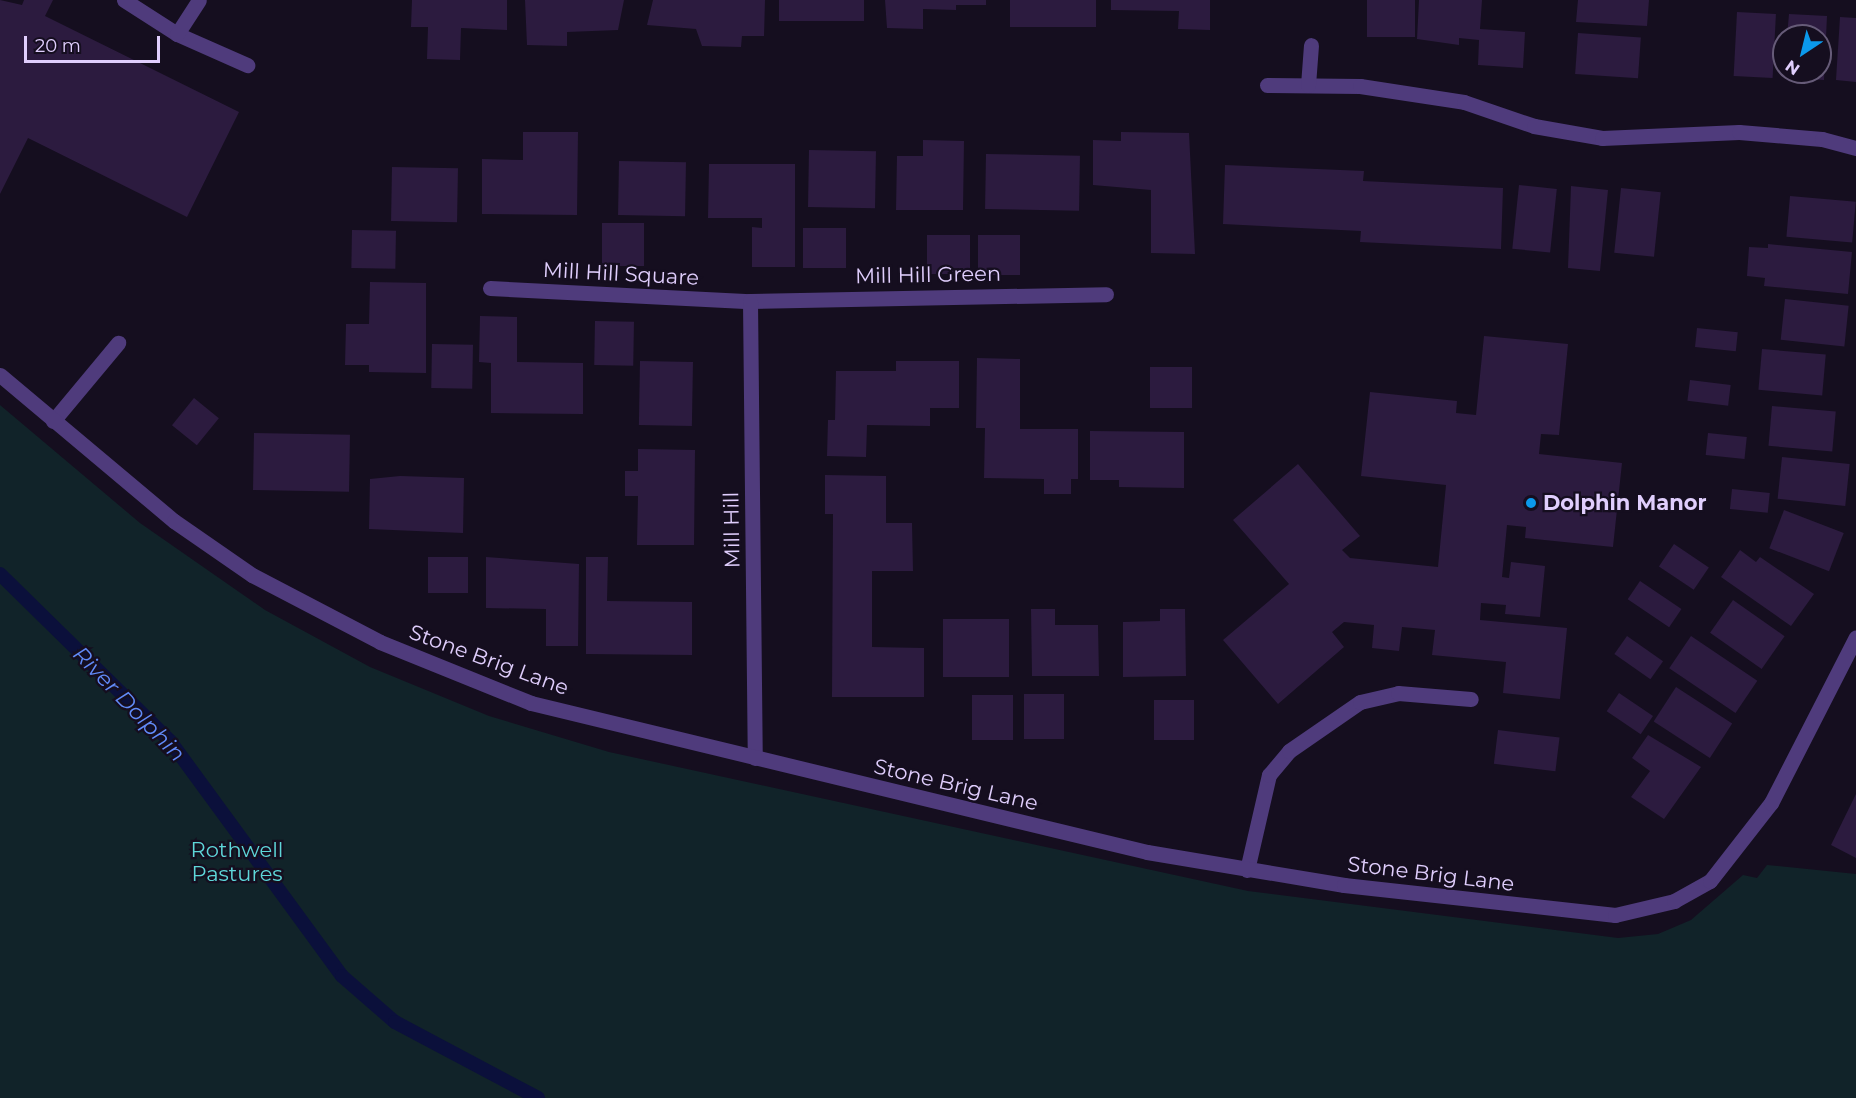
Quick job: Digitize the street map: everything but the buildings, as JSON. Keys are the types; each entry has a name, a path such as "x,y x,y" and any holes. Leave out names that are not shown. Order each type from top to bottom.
{"street":[{"path":"124,0 177,34 247,65"},
{"path":"177,34 199,0"},
{"path":"1308,85 1311,45"},
{"path":"1267,85 1360,86 1464,102 1534,126 1602,138 1740,132 1822,139 1856,148"},
{"name":"Mill Hill Square","path":"490,288 750,301"},
{"name":"Mill Hill Green","path":"750,301 1106,294"},
{"name":"Mill Hill","path":"750,301 755,758"},
{"path":"53,421 118,344"},
{"name":"Stone Brig Lane","path":"0,375 174,521 252,575 380,642 531,703 1147,852 1247,870 1615,915 1674,901 1710,881 1764,813 1856,637"},
{"path":"1247,870 1269,775 1289,751 1360,702 1398,693 1472,699"}],"green space":[{"name":"Rothwell Pastures","path":"0,405 140,523 265,610 370,667 489,716 609,752 1248,891 1618,938 1658,934 1691,920 1743,875 1757,878 1767,865 1856,874 1856,1098 0,1098"}],"waterway":[{"name":"River Dolphin","path":"0,574 170,741 342,976 395,1022 538,1098"}],"place":[{"name":"Dolphin Manor","path":"1531,503"}]}
